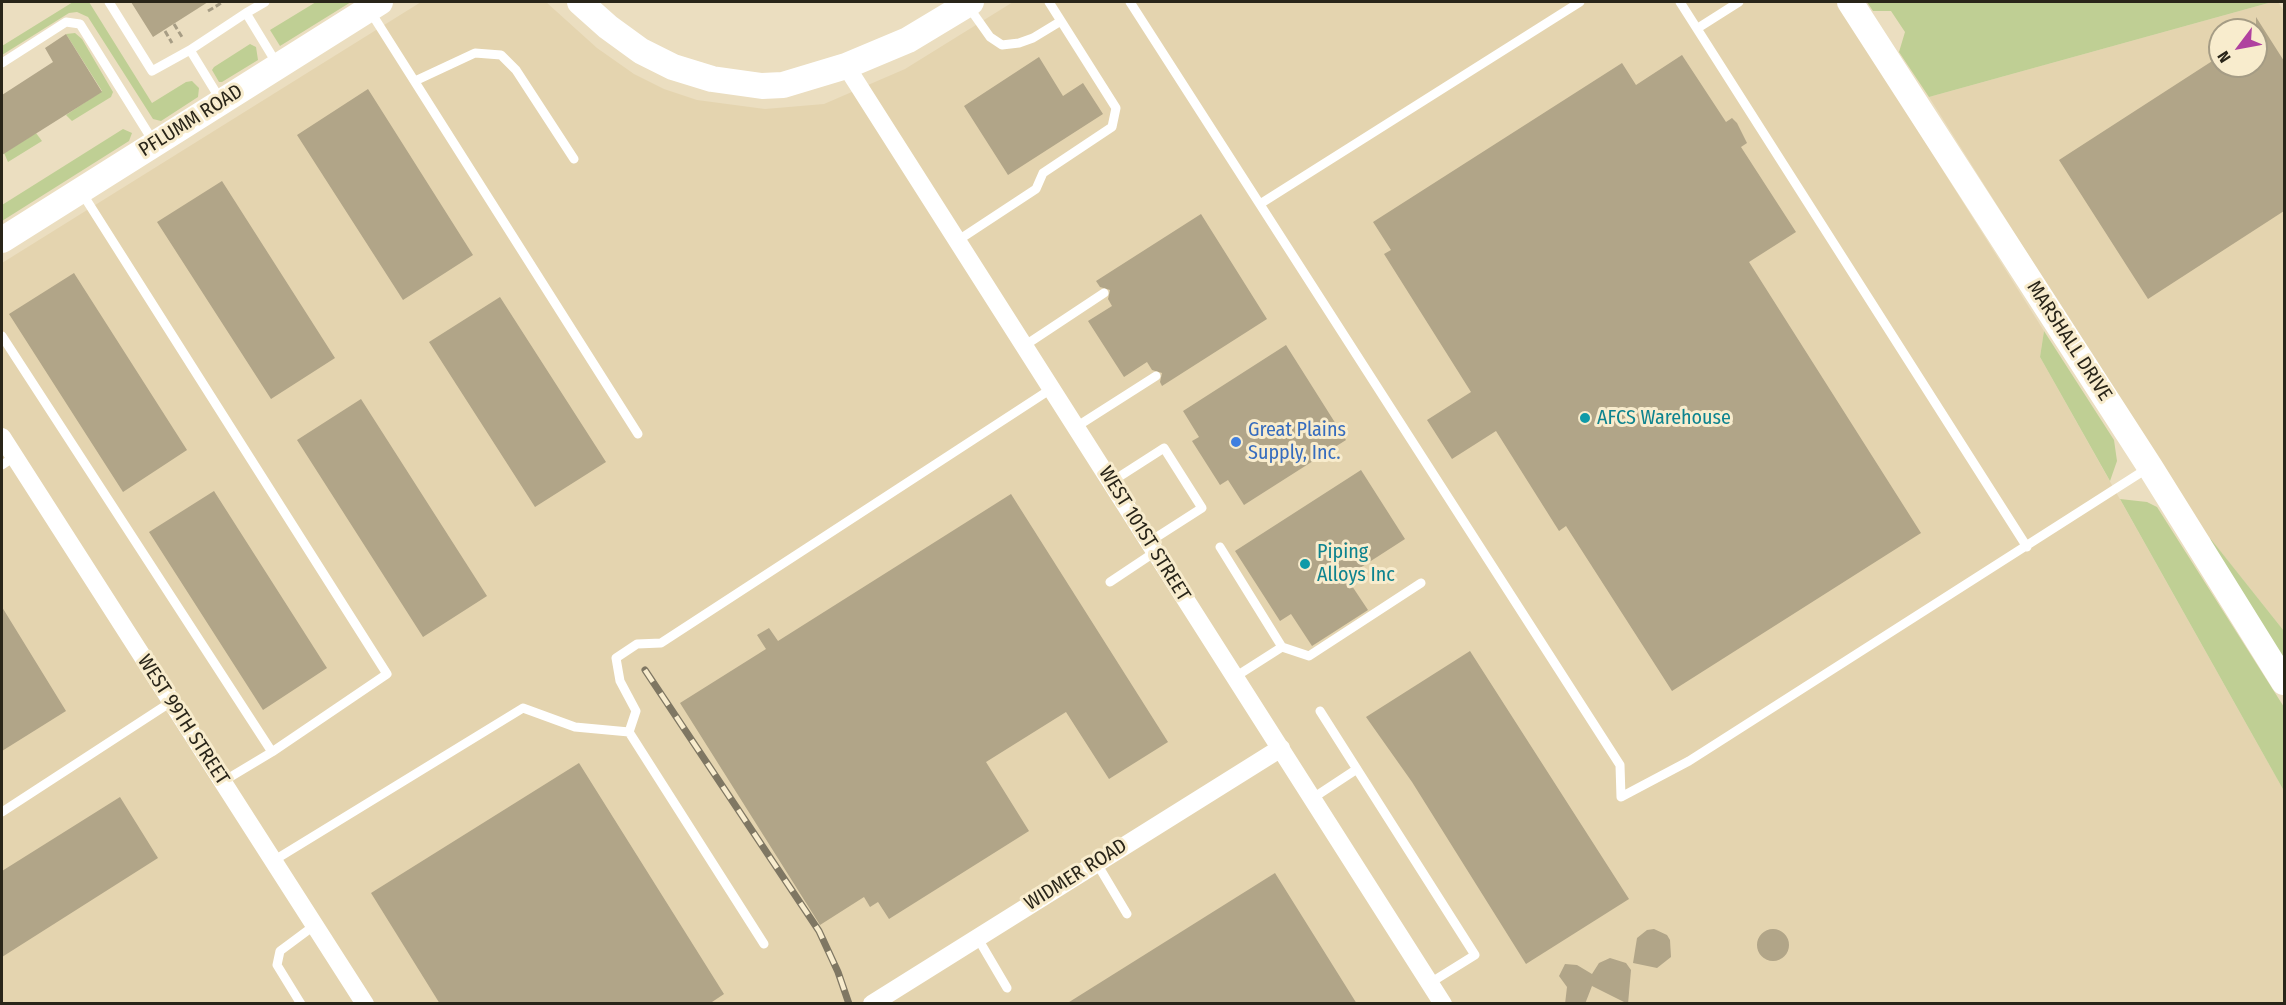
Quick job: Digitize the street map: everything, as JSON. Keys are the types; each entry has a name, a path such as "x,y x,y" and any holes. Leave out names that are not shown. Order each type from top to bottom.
{"street":[{"path":"580,2 608,27 641,51 673,67 712,79 746,84 783,85 846,66 908,40 963,4"},
{"name":"MARSHALL DRIVE","path":"1850,2 2150,467 2284,682"},
{"name":"PFLUMM ROAD","path":"2,240 375,5"},
{"name":"WEST 101ST STREET","path":"846,66 1443,1004"},
{"name":"WEST 99TH STREET","path":"2,437 8,461 171,702 365,1004"},
{"name":"WIDMER ROAD","path":"872,1004 1281,748"}],"lane":[{"path":"109,2 152,71 190,50 265,2"},
{"path":"957,241 1036,189 1043,174 1112,127 1116,108 1049,2"},
{"path":"1130,2 1620,765 1621,797 1689,761 2150,467"},
{"path":"1260,204 1580,2"},
{"path":"1680,2 2027,547"},
{"path":"1698,28 1739,2"},
{"path":"963,4 990,37 1002,45 1019,43 1061,21"},
{"path":"375,5 415,81 638,434"},
{"path":"246,13 278,66"},
{"path":"2,63 66,22 80,24 154,144"},
{"path":"190,50 222,101"},
{"path":"415,81 475,53 501,55 516,70 574,159"},
{"path":"81,190 387,674 272,752 222,782"},
{"path":"1024,346 1104,293"},
{"path":"2,336 272,752"},
{"path":"1076,427 1156,376"},
{"path":"629,732 636,711 620,681 616,658 637,644 661,643 1051,389"},
{"path":"1110,582 1202,508 1164,448 1111,482"},
{"path":"1220,547 1282,647 1309,656 1421,583"},
{"path":"1236,677 1282,647"},
{"path":"2,812 171,702"},
{"path":"273,861 523,708 575,727 629,732"},
{"path":"1320,711 1475,955 1430,983"},
{"path":"629,732 764,944"},
{"path":"1312,798 1357,769"},
{"path":"1096,862 1126,914"},
{"path":"301,1004 277,965 280,951 315,925"},
{"path":"977,937 1007,988"}],"path":[{"path":"208,11 223,2"},
{"path":"174,24 182,37"},
{"path":"165,31 172,43"}],"shaded area":[{"path":"421,2 546,2 597,48 634,74 664,89 697,100 765,109 824,104 905,69 1013,2 1837,2 2044,331 2040,357 2284,791 2284,1003 2,1004 2,263"},
{"path":"2278,2 2284,11 2284,631 2193,517 1929,97 2208,20 2208,78 2268,78 2268,18 2214,18"}],"green space":[{"path":"73,2 89,2 152,103 186,82 192,81 199,88 198,97 161,121 153,119 88,17 77,12 69,13 2,55 2,46"},
{"path":"316,2 351,2 280,46 270,30"},
{"path":"1867,2 2272,2 1929,97 1899,52 1905,32 1891,11 1873,11"},
{"path":"75,33 82,39 113,92 111,97 72,121 66,115 102,91 66,34"},
{"path":"250,44 256,47 258,60 219,82 212,70 214,67"},
{"path":"123,129 132,133 129,141 2,221 2,205"},
{"path":"36,133 42,141 8,162 4,153"},
{"path":"2044,331 2114,440 2117,461 2110,481 2040,357"},
{"path":"2120,499 2147,502 2157,507 2284,707 2284,791"},
{"path":"2210,538 2284,631 2284,660 2213,548"}],"building":[{"path":"131,2 208,2 153,37"},
{"path":"66,34 102,92 2,155 2,95 53,62 45,48"},
{"path":"2268,36 2284,61 2284,211 2148,299 2059,160 2208,64 2208,78 2268,78"},
{"path":"1682,55 1726,122 1732,118 1737,123 1747,143 1741,147 1796,232 1749,262 1921,533 1672,691 1566,526 1559,531 1496,431 1452,459 1427,420 1471,392 1384,254 1391,250 1373,222 1622,63 1636,85"},
{"path":"1039,57 1063,96 1083,83 1103,114 1008,175 964,106"},
{"path":"368,89 473,255 403,300 297,135"},
{"path":"222,181 335,358 271,399 157,222"},
{"path":"1201,214 1267,319 1162,386 1160,382 1162,373 1152,370 1147,362 1124,377 1088,321 1112,306 1108,299 1110,290 1100,287 1096,281"},
{"path":"74,273 187,450 123,492 9,314"},
{"path":"500,297 606,462 535,507 429,342"},
{"path":"1286,345 1346,440 1244,505 1228,480 1220,485 1192,441 1199,437 1183,411"},
{"path":"361,399 487,596 423,637 297,440"},
{"name":"Piping Alloys Inc","path":"1361,470 1405,539 1346,577 1368,610 1312,646 1291,614 1280,621 1235,551"},
{"path":"214,491 327,668 263,710 149,532"},
{"path":"1011,494 1168,742 1109,779 1066,712 986,762 1029,831 889,919 878,902 870,907 864,897 820,925 680,703 766,649 757,635 769,628 778,641"},
{"path":"2,607 66,711 2,751"},
{"path":"1470,651 1629,899 1526,964 1412,782 1366,717"},
{"path":"579,763 724,994 709,1004 440,1004 371,893"},
{"path":"120,797 158,858 2,957 2,871"},
{"path":"1275,873 1357,1004 1066,1004"},
{"path":"1654,929 1667,935 1670,940 1671,957 1657,968 1633,963 1637,938 1647,930"},
{"path":"1773,929 1784,934 1789,945 1784,956 1773,961 1762,956 1757,945 1762,934"},
{"path":"1610,958 1626,963 1631,970 1628,1004 1592,986 1585,1004 1565,1004 1567,987 1559,976 1565,964 1577,965 1592,974 1599,963"}],"railway":[{"path":"645,670 819,931 838,972 849,1004"}],"place":[{"name":"AFCS Warehouse","path":"1585,418"},
{"name":"Great Plains Supply, Inc.","path":"1236,442"},
{"name":"Piping Alloys Inc","path":"1305,564"}]}
